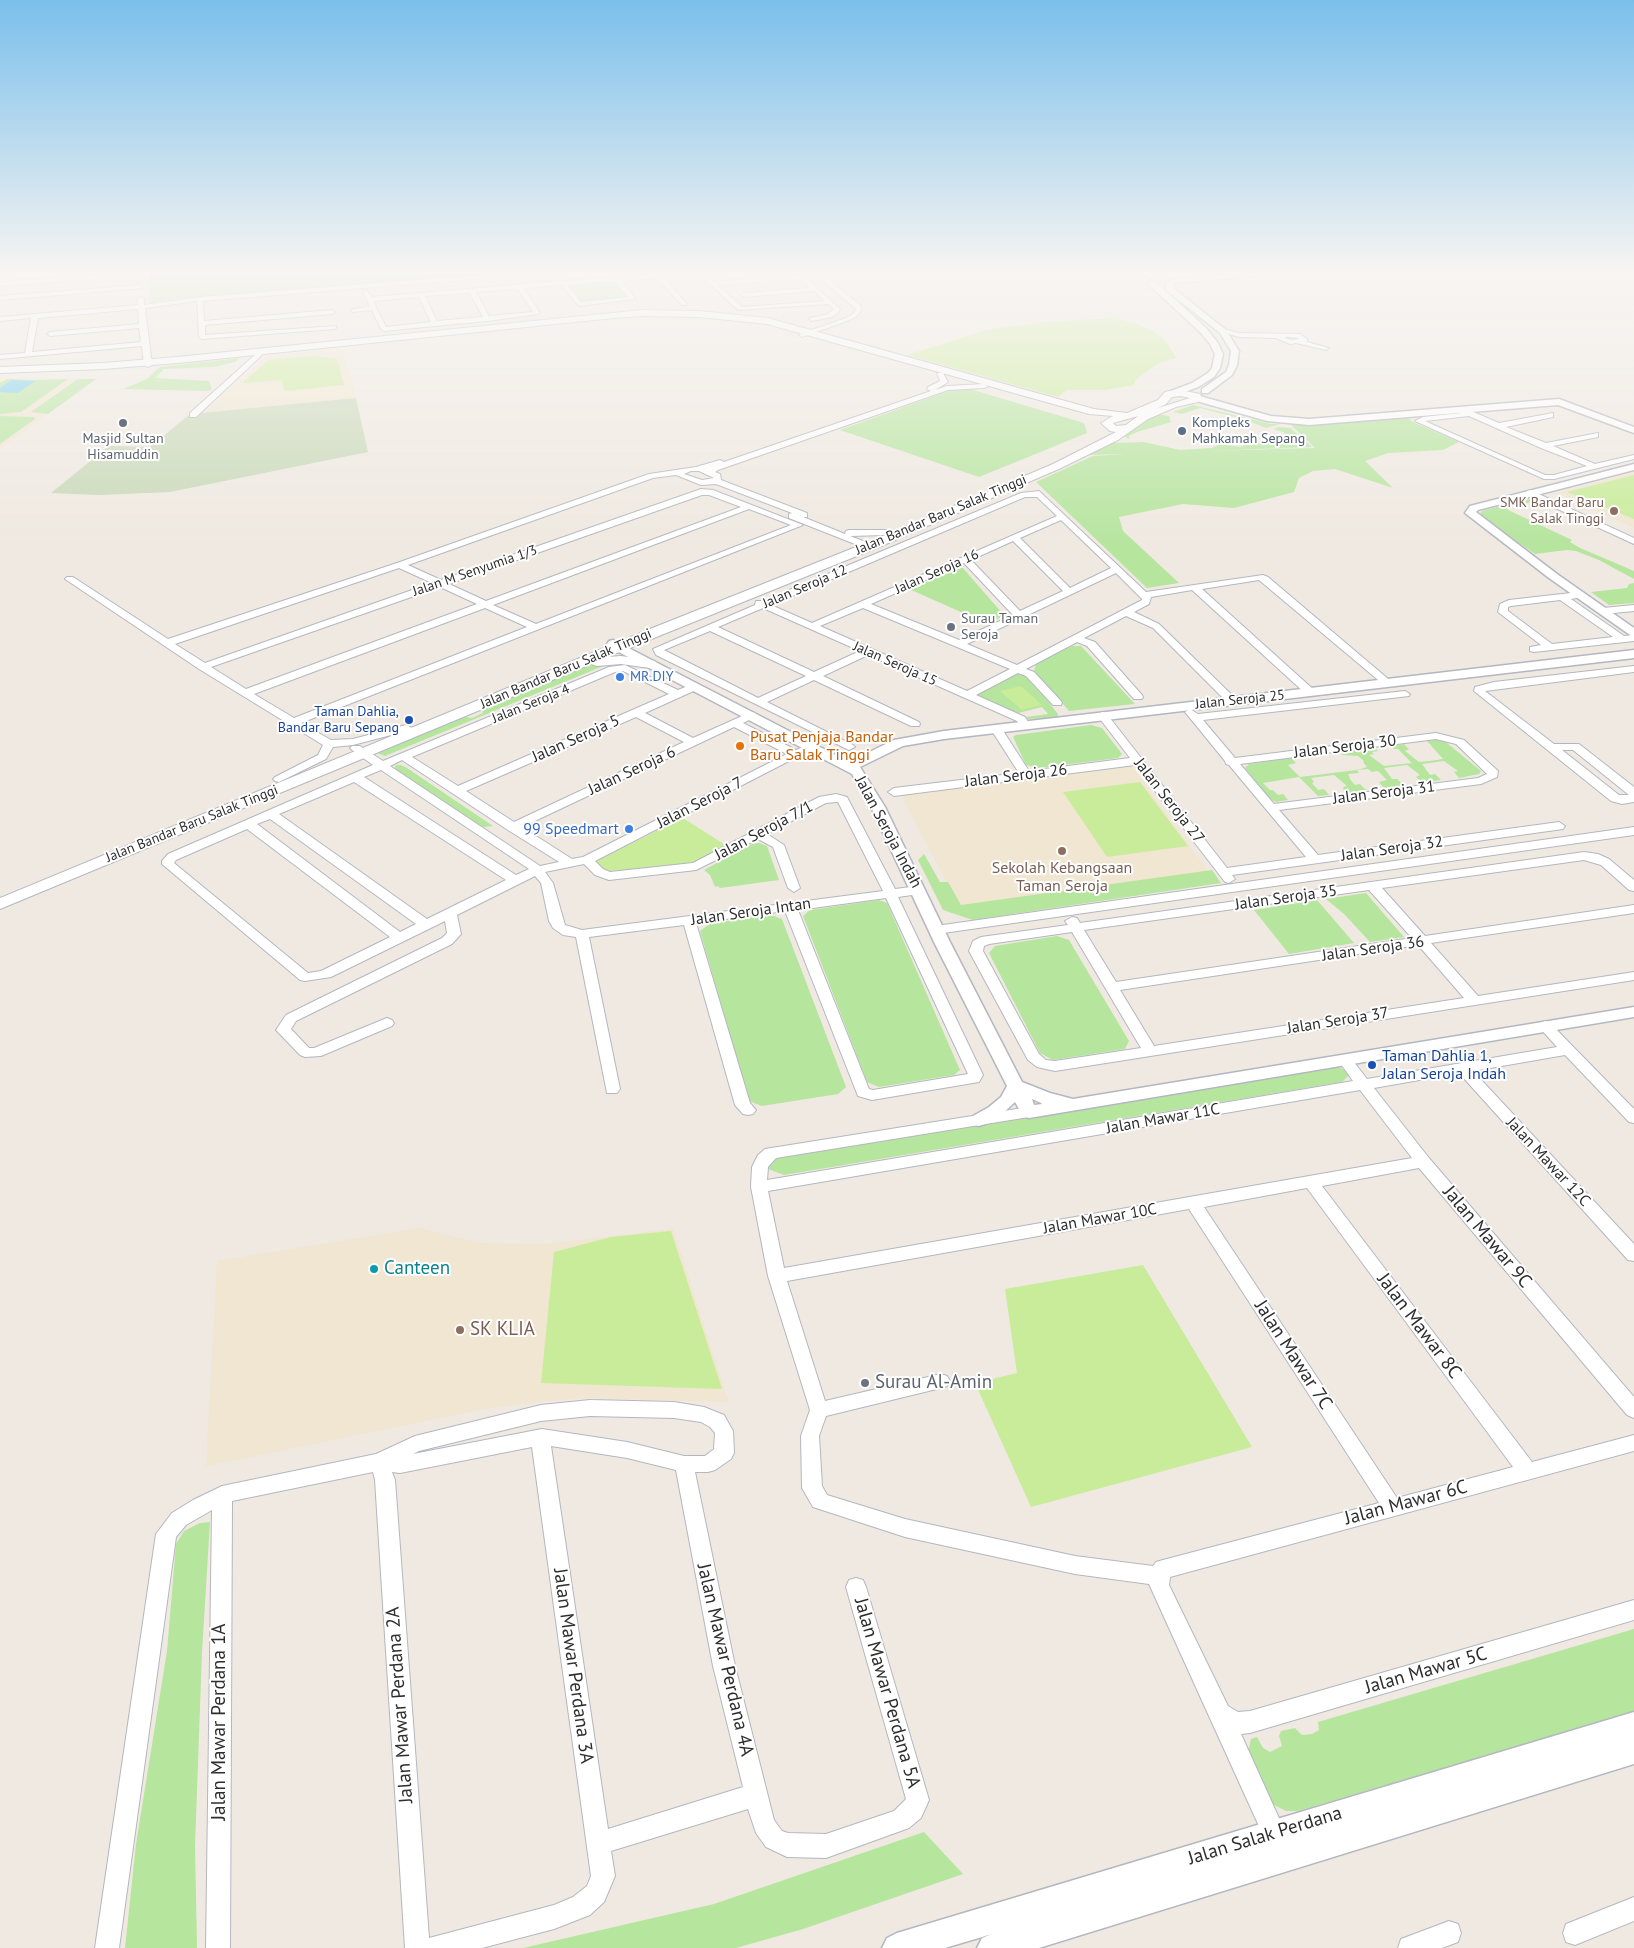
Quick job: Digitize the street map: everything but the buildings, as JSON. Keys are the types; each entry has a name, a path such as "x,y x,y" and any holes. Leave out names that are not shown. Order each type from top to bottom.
{"main road":[{"path":"0,371 148,364"},
{"path":"904,364 1085,414 1120,429 1129,428"},
{"path":"926,364 1093,412 1136,414"},
{"path":"1107,425 1111,420 1136,414 1162,402 1166,396 1174,393 1196,397"},
{"name":"Jalan Bandar Baru Salak Tinggi","path":"0,892 279,779 360,751 406,728 616,646 1057,466 1114,438 1144,418 1196,397"},
{"name":"Jalan Bandar Baru Salak Tinggi","path":"0,904 360,751 572,666 616,646 744,596 867,543 885,532 1044,466 1105,436 1108,432 1107,425"},
{"path":"655,658 644,657 643,645 647,639 660,630"},
{"path":"572,666 611,660 655,658"}],"street":[{"path":"192,415 248,364"},
{"path":"1174,393 1195,385 1211,374 1217,364"},
{"path":"1196,397 1211,388 1229,373 1233,364"},
{"path":"167,643 400,565 650,478 681,474 741,456 940,386 944,382 940,375"},
{"path":"711,479 715,468 947,388 984,386"},
{"path":"1211,388 1206,395 1207,398 1218,405"},
{"path":"1196,397 1229,409"},
{"path":"1186,402 1229,409 1270,419 1309,422 1559,402 1634,430"},
{"path":"1459,410 1610,473"},
{"path":"1469,414 1419,421 1544,477 1554,477 1634,457"},
{"path":"1498,426 1550,415"},
{"path":"1544,446 1595,434"},
{"path":"1634,467 1474,508 1470,513 1634,633"},
{"path":"696,469 711,479 844,537 867,543"},
{"path":"681,474 697,482 711,479"},
{"name":"Jalan M Senyumia 1/3","path":"203,667 701,492 710,492 799,525 534,627"},
{"path":"1530,493 1634,541"},
{"name":"Jalan Seroja 12","path":"655,658 658,649 1024,495 1039,494 1061,517"},
{"path":"246,694 748,507"},
{"path":"1061,517 1145,598"},
{"name":"Jalan Seroja 16","path":"813,626 1061,517"},
{"path":"844,537 885,532"},
{"path":"1014,537 1069,592"},
{"path":"965,559 1019,616"},
{"path":"400,565 534,627"},
{"path":"959,644 1117,569"},
{"path":"966,696 1127,613 1145,598 1194,586 1254,577 1265,579 1388,683"},
{"path":"70,579 203,667 329,744 353,742 406,728"},
{"path":"1194,586 1310,692"},
{"path":"1550,647 1503,612 1503,606 1509,603 1580,594"},
{"path":"744,596 763,604"},
{"path":"1562,597 1622,639"},
{"name":"Jalan Seroja 15","path":"763,604 867,652 1021,719 1025,724"},
{"path":"863,604 1030,674 1056,704"},
{"path":"1603,611 1634,608"},
{"path":"1127,613 1156,626 1231,700"},
{"path":"293,722 534,627"},
{"path":"710,627 915,724"},
{"path":"1077,638 1092,644 1138,697"},
{"path":"1534,649 1634,638"},
{"name":"Jalan Seroja Indah","path":"616,646 655,658 694,687 755,709 812,746 851,766 860,774 874,797 936,930 1029,1112"},
{"name":"Jalan Seroja 6","path":"512,827 735,723 755,709 815,676 867,652"},
{"name":"Jalan Seroja 25","path":"851,766 886,748 906,741 996,728 1634,654"},
{"path":"655,658 755,709 849,747"},
{"path":"1549,664 1565,676"},
{"name":"Jalan Seroja 4","path":"400,938 326,974 305,977 168,864 168,861 172,857 249,824 275,818 382,765 613,669 626,668 678,694"},
{"path":"1634,668 1494,684 1479,689 1481,694 1615,798 1622,800 1634,798"},
{"name":"Jalan Seroja 5","path":"457,791 694,687"},
{"path":"1194,718 1405,694"},
{"path":"1185,706 1230,762 1315,860"},
{"path":"636,713 693,742"},
{"name":"Jalan Seroja 27","path":"1102,715 1235,888"},
{"path":"735,723 796,754"},
{"path":"996,728 1026,775"},
{"name":"Jalan Seroja 30","path":"1230,762 1436,736 1460,742 1492,771"},
{"path":"279,779 322,757 329,744"},
{"name":"Jalan Seroja 7","path":"587,860 812,746"},
{"path":"1551,748 1575,746 1634,793"},
{"path":"360,751 526,860 547,883 556,921 560,928 568,932 582,934 612,1089"},
{"path":"403,756 568,862"},
{"name":"Jalan Seroja 26","path":"894,792 1137,761"},
{"name":"Jalan Seroja 31","path":"1270,808 1482,781 1493,775 1492,771"},
{"path":"355,777 516,881"},
{"name":"Jalan Seroja 7/1","path":"587,860 599,872 609,876 696,866 823,800 836,798 843,800 890,894"},
{"path":"275,818 426,925"},
{"path":"249,824 400,938 537,870 568,862 587,860"},
{"name":"Jalan Seroja 32","path":"1224,872 1559,826"},
{"path":"936,930 1634,831"},
{"path":"758,834 778,845 794,888"},
{"name":"Jalan Seroja 35","path":"1042,1064 1033,1057 976,951 978,944 986,940 1584,856 1594,856 1605,862 1634,887"},
{"path":"1372,885 1474,1000"},
{"name":"Jalan Seroja Intan","path":"582,934 919,890"},
{"path":"790,907 863,1092 872,1095 969,1079 976,1075 890,894"},
{"name":"Jalan Seroja 36","path":"1112,987 1634,909"},
{"path":"1066,911 1150,1051"},
{"path":"387,1023 316,1053 305,1052 283,1030 291,1018 447,941 454,934 450,913"},
{"path":"689,920 743,1105 748,1110"},
{"name":"Jalan Seroja 37","path":"1042,1064 1055,1066 1634,976"},
{"path":"1285,1860 1220,1713 1159,1586 1158,1576 1075,1565 914,1530 820,1501 812,1488 810,1436 819,1410 777,1276 759,1187 760,1167 764,1159 771,1153 1634,1012"},
{"path":"1545,1026 1634,1118"},
{"name":"Jalan Mawar 11C","path":"759,1187 1568,1050"},
{"name":"Jalan Mawar 9C","path":"1345,1060 1423,1162 1634,1410"},
{"name":"Jalan Mawar 12C","path":"1462,1069 1634,1255"},
{"path":"979,1120 995,1111 1007,1101 1016,1086 1047,1099 1076,1104"},
{"name":"Jalan Mawar 10C","path":"777,1276 1423,1162"},
{"name":"Jalan Mawar 8C","path":"1311,1182 1527,1471"},
{"name":"Jalan Mawar 7C","path":"1193,1203 1392,1506"},
{"path":"819,1410 942,1381"},
{"path":"107,1948 166,1534 179,1520 200,1506 222,1495 379,1462 415,1444 541,1413 590,1408 674,1410 704,1416 717,1421 724,1431 724,1453 708,1464 684,1464 627,1450 542,1437 400,1465 379,1462"},
{"name":"Jalan Mawar Perdana 3A","path":"435,1948 554,1917 581,1906 596,1894 603,1876 541,1451 542,1437"},
{"name":"Jalan Mawar 6C","path":"1158,1576 1164,1569 1179,1564 1634,1442"},
{"name":"Jalan Mawar Perdana 2A","path":"379,1462 385,1480 416,1948"},
{"name":"Jalan Mawar Perdana 4A","path":"684,1464 724,1666 764,1825 774,1839 787,1845"},
{"name":"Jalan Mawar Perdana 1A","path":"218,1948 222,1495"},
{"name":"Jalan Mawar Perdana 5A","path":"787,1845 826,1846 901,1820 913,1810 918,1800 856,1587"},
{"name":"Jalan Mawar 5C","path":"1220,1713 1235,1723 1250,1722 1634,1610"},
{"name":"Jalan Salak Perdana","path":"897,1948 1634,1725"},
{"name":"Jalan Salak Perdana","path":"992,1948 1285,1860 1634,1751"},
{"path":"599,1844 756,1794"},
{"path":"1575,1933 1634,1909"},
{"path":"1410,1948 1449,1933"}],"shaded area":[{"path":"258,364 347,364 356,398 204,413"},
{"path":"0,378 34,380 96,379 0,449"},
{"name":"SMK Bandar Baru Salak Tinggi","path":"1634,472 1634,528 1556,493"},
{"name":"Sekolah Kebangsaan Taman Seroja","path":"1132,766 1217,883 965,918 901,795"},
{"name":"SK KLIA","path":"419,1228 480,1243 542,1244 673,1229 729,1402 589,1398 539,1402 485,1409 206,1466 217,1261"}],"green space":[{"path":"187,364 227,364 214,367 164,369 155,378 209,381 212,389 208,391 123,389 147,379 160,367"},
{"path":"264,364 338,364 344,385 285,391 281,380 242,383"},
{"path":"939,364 1158,364 1136,379 1134,385 1105,390 1067,390 1058,397"},
{"path":"7,379 68,379 21,412 0,414 0,383"},
{"path":"78,379 96,379 48,414 31,412"},
{"path":"970,389 1084,423 1087,433 979,477 840,430 951,390"},
{"path":"356,398 368,452 170,492 99,495 51,493 109,446 150,447 190,414"},
{"path":"1193,405 1271,424 1280,424 1266,428 1246,420 1200,408 1182,414 1173,412"},
{"path":"1155,414 1169,416 1171,422 1137,432 1129,436 1129,439 1124,436"},
{"path":"1403,415 1415,423 1459,442 1443,450 1388,453 1365,461 1393,488 1335,469 1313,471 1299,478 1294,492 1234,508 1183,504 1119,517 1123,531 1179,583 1147,588 1036,482 1093,456 1127,454 1081,455 1112,443 1144,442 1180,450 1212,448 1220,444 1240,447 1252,442 1273,444 1287,437 1283,435 1285,433 1273,429 1279,427 1290,428 1312,447 1207,451 1315,448 1290,424"},
{"path":"0,416 34,417 35,419 0,444"},
{"name":"SMK Bandar Baru Salak Tinggi","path":"1634,475 1634,519 1567,492"},
{"path":"1532,498 1535,501 1508,508 1508,510 1572,540 1570,542 1580,548 1634,571 1634,579 1599,560 1576,551 1567,550 1535,554 1479,515 1482,511"},
{"path":"962,567 1003,614 1001,617 988,624 909,589"},
{"path":"1634,583 1634,603 1609,605 1591,592 1627,588 1629,584"},
{"path":"1072,646 1081,646 1135,704 1069,711 1034,671 1036,664"},
{"path":"613,662 385,756 379,754 380,749 460,716 472,718 483,713 481,707 589,666"},
{"path":"1018,672 1023,674 1046,699 1058,714 1058,718 1027,719 1026,717 1048,714 1042,707 1018,713 978,697 978,694"},
{"path":"1021,686 1042,705 1022,710 1000,691"},
{"path":"1091,725 1102,728 1122,754 1118,758 1039,768 1026,765 1013,737 1016,735"},
{"path":"1438,739 1447,743 1481,771 1479,774 1459,778 1454,772 1458,771 1444,761 1422,764 1430,775 1435,774 1441,780 1422,782 1416,777 1420,775 1407,765 1384,768 1392,779 1397,779 1404,785 1384,788 1379,782 1387,780 1378,771 1372,772 1368,769 1357,770 1367,767 1364,761 1358,756 1343,755 1340,752 1374,747 1378,751 1372,752 1374,754 1369,755 1384,766 1412,763 1398,749 1394,749 1391,746 1404,744 1409,749 1405,751 1419,762 1429,761 1443,759 1427,741"},
{"path":"1291,758 1296,763 1288,765 1300,777 1357,770 1359,773 1348,774 1349,778 1355,785 1360,784 1366,790 1347,793 1343,787 1347,786 1334,775 1311,778 1314,782 1312,783 1318,790 1324,789 1329,795 1318,796 1299,777 1263,783 1278,795 1283,794 1288,800 1276,802 1270,799 1245,768 1249,764"},
{"path":"396,765 407,768 493,826 483,827 394,769"},
{"path":"1140,782 1188,846 1107,857 1063,792"},
{"path":"683,818 727,846 691,863 643,869 607,871 601,869 594,862"},
{"path":"759,843 767,846 779,880 720,888 718,886 715,887 710,875 704,870 752,844"},
{"path":"924,854 940,882 948,882 961,905 1212,870 1221,883 973,920 943,910 918,860"},
{"path":"1366,893 1404,937 1370,942 1344,914 1326,899"},
{"path":"879,900 887,903 960,1070 954,1075 879,1087 867,1082 803,916 810,910"},
{"path":"1317,900 1354,943 1289,954 1254,910"},
{"path":"771,915 782,919 846,1087 838,1094 762,1106 749,1101 700,931 711,923"},
{"path":"1057,936 1069,940 1129,1041 1125,1049 1053,1060 1040,1053 989,953 995,946"},
{"path":"1336,1067 1343,1069 1349,1075 1342,1082 784,1175 768,1169 766,1164 770,1159"},
{"path":"671,1231 722,1389 541,1383 554,1252 611,1237"},
{"path":"1143,1265 1252,1447 1031,1507 975,1383 1017,1373 1005,1289"},
{"path":"210,1522 202,1652 195,1846 197,1948 125,1948 136,1844 167,1651 176,1544 184,1531 200,1523"},
{"path":"1634,1629 1634,1712 1298,1811 1286,1811 1268,1802 1248,1752 1251,1739 1257,1737 1263,1748 1270,1752 1282,1746 1279,1736 1281,1731 1295,1728 1302,1735 1312,1734 1319,1730 1318,1722"},
{"path":"924,1832 963,1874 803,1929 736,1948 523,1948 714,1904"}],"water":[{"path":"11,380 35,381 18,393 0,392 0,388"}],"place":[{"name":"Masjid Sultan Hisamuddin","path":"123,423"},
{"name":"Kompleks Mahkamah Sepang","path":"1182,431"},
{"name":"SMK Bandar Baru Salak Tinggi","path":"1614,511"},
{"name":"Surau Taman Seroja","path":"951,627"},
{"name":"MR.DIY","path":"620,677"},
{"name":"Taman Dahlia, Bandar Baru Sepang","path":"409,720"},
{"name":"Pusat Penjaja Bandar Baru Salak Tinggi","path":"740,746"},
{"name":"99 Speedmart","path":"629,829"},
{"name":"Sekolah Kebangsaan Taman Seroja","path":"1062,851"},
{"name":"Taman Dahlia 1, Jalan Seroja Indah","path":"1372,1065"},
{"name":"Canteen","path":"374,1269"},
{"name":"SK KLIA","path":"460,1330"},
{"name":"Surau Al-Amin","path":"865,1383"}]}
